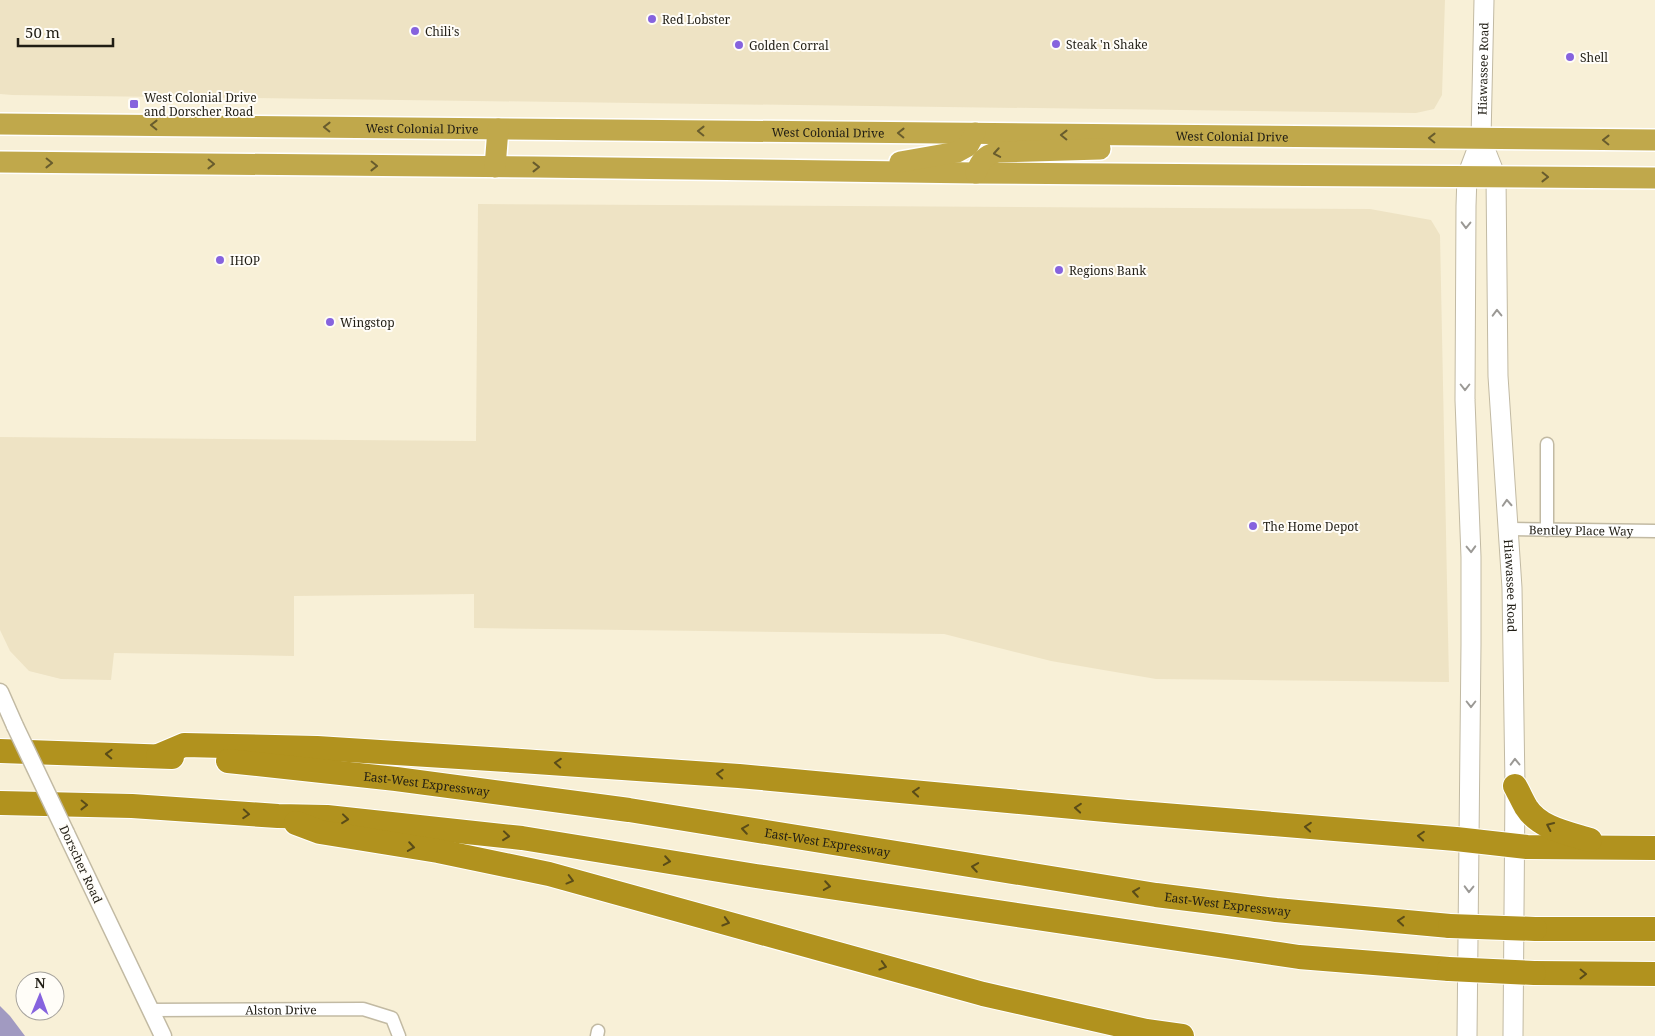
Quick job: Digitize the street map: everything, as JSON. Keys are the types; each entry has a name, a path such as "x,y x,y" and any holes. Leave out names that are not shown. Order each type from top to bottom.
{"highway":[{"name":"West Colonial Drive","path":"0,124 1655,140"},
{"path":"495,167 498,129"},
{"path":"850,170 957,152 968,146 975,133"},
{"path":"976,173 980,162 984,158 998,152 1144,147 1165,136"},
{"path":"0,162 850,170 976,173 1655,178"},
{"path":"158,756 184,745 317,748 739,776 1515,845 1655,848"},
{"name":"East-West Expressway","path":"0,751 158,756 256,763 396,779 629,810 1156,895 1276,910 1450,926 1655,930"},
{"path":"1515,786 1526,807 1537,820 1558,830 1613,848"},
{"path":"0,803 132,806 278,816 327,816 522,838 785,880 1280,954 1449,969 1534,973 1655,974"},
{"path":"278,816 320,832 438,851 549,874 983,994 1146,1031 1182,1036"}],"main road":[{"name":"Hiawassee Road","path":"1467,1036 1471,557 1464,328 1467,176 1481,139 1484,0"},
{"name":"Hiawassee Road","path":"1481,139 1496,177 1498,376 1512,596 1515,786 1513,1036"}],"street":[{"path":"1546,444 1547,530"},
{"name":"Bentley Place Way","path":"1509,529 1655,531"},
{"name":"Dorscher Road","path":"0,692 162,1036"},
{"name":"Alston Drive","path":"150,1010 363,1009 392,1018 399,1036"}],"shaded area":[{"path":"0,0 1445,0 1442,95 1434,109 1416,113 12,95 0,94"},
{"path":"478,204 1370,209 1431,220 1440,235 1449,682 1156,679 1051,661 944,634 474,628 474,594 294,596 294,656 114,653 111,680 61,679 29,671 10,651 0,630 0,437 476,441"},
{"path":"0,1006 10,1016 25,1036 0,1036"}],"place":[{"name":"Red Lobster","path":"652,19"},
{"name":"Chili's","path":"415,31"},
{"name":"Steak 'n Shake","path":"1056,44"},
{"name":"Golden Corral","path":"739,45"},
{"name":"Shell","path":"1570,57"},
{"name":"West Colonial Drive and Dorscher Road","path":"134,104"},
{"name":"IHOP","path":"220,260"},
{"name":"Regions Bank","path":"1059,270"},
{"name":"Wingstop","path":"330,322"},
{"name":"The Home Depot","path":"1253,526"}]}
